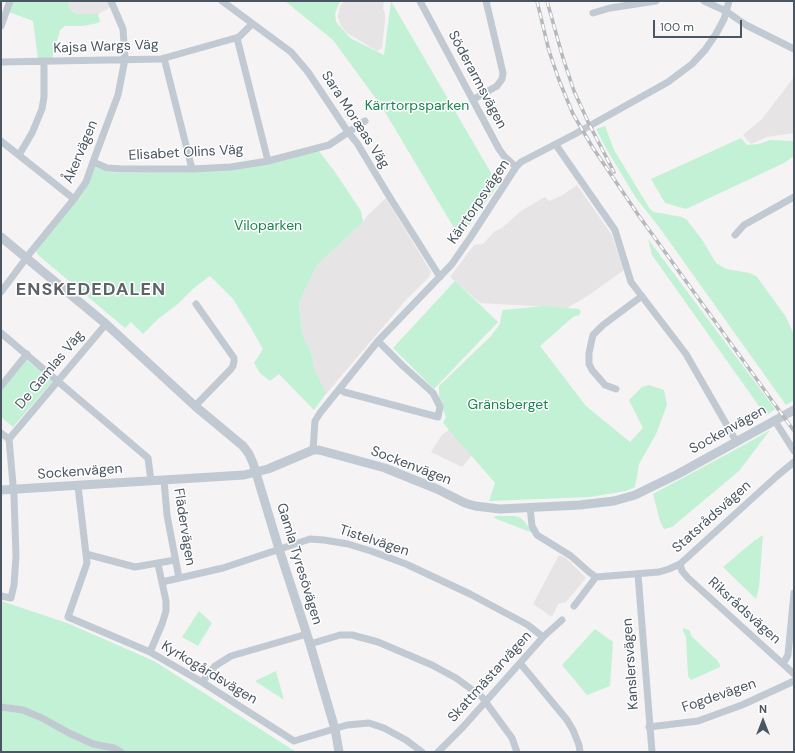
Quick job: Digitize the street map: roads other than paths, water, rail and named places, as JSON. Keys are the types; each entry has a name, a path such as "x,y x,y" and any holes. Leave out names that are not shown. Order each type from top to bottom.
{"street":[{"path":"1,26 10,1"},
{"name":"Åkervägen","path":"1,292 86,182 118,95 125,59 123,29 112,1"},
{"name":"Sara Moræas Väg","path":"222,1 291,52 308,72 357,144 440,277"},
{"name":"Söderarmsvägen","path":"420,1 504,156 516,167"},
{"path":"474,99 497,86 503,75 486,1"},
{"path":"593,12 656,1"},
{"path":"704,1 726,11 746,25 794,49"},
{"name":"Kärrtorpsvägen","path":"313,450 315,421 320,412 378,341 452,264 516,167 521,162 556,145 668,82 692,64 705,50 716,34 724,19 729,1"},
{"name":"Kajsa Wargs Väg","path":"1,62 164,58 237,38 252,24"},
{"path":"237,38 268,161"},
{"path":"164,58 192,169"},
{"path":"19,155 32,133 42,109 44,97 44,62"},
{"name":"Elisabet Olins Väg","path":"93,162 106,168 122,170 192,169 268,161 329,145 366,121"},
{"path":"1,141 74,199"},
{"path":"556,145 615,230 631,282 686,354 736,441"},
{"path":"735,235 744,225 794,197"},
{"name":"Gamla Tyresövägen","path":"1,238 106,324 196,406 243,446 249,454 257,473 279,549 310,644 335,728 339,752"},
{"path":"616,389 605,385 592,370 588,353 593,335 603,325 642,296"},
{"path":"196,304 234,358 231,369 196,406"},
{"name":"De Gamlas Väg","path":"9,439 106,324"},
{"path":"1,333 148,458 151,481"},
{"path":"339,389 344,392 438,417 440,407 433,393 392,356 378,341"},
{"path":"1,386 27,354"},
{"name":"Sockenvägen","path":"1,490 239,476 257,473 313,450 319,450 385,468 475,506 500,509 580,504 625,498 648,489 794,410"},
{"path":"775,420 794,451"},
{"path":"1,433 9,439 16,556 14,585 11,598 1,596"},
{"name":"Statsrådsvägen","path":"596,577 659,572 680,564 794,462"},
{"name":"Flädervägen","path":"164,480 167,515 179,578"},
{"path":"78,486 86,554 135,568 175,560"},
{"path":"530,507 532,526 537,536 571,556 596,577 574,606"},
{"name":"Tistelvägen","path":"162,582 223,568 310,539 324,540 348,544 406,564 470,594 528,625 543,637"},
{"name":"Kyrkogårdsvägen","path":"86,554 87,563 68,617 150,652 202,682 294,741 335,728"},
{"path":"150,652 166,611 166,601 158,564"},
{"name":"Riksrådsvägen","path":"680,564 682,571 688,578 794,674"},
{"name":"Kanslersvägen","path":"638,574 652,752"},
{"path":"783,664 788,655 794,593"},
{"name":"Skattmästarvägen","path":"438,752 486,702 543,637 562,620"},
{"path":"202,682 215,666 231,656 306,634"},
{"path":"310,644 340,634 352,635 378,642 432,664 456,678 482,697 512,738 517,752"},
{"path":"520,663 567,720 579,744 580,752"},
{"name":"Fogdevägen","path":"650,727 698,720 742,705 794,681"},
{"path":"1,707 23,710 42,718 69,734 94,744 114,748 121,752"},
{"path":"335,728 354,723 369,723 384,728 406,740 422,752"}],"railway":[{"path":"537,1 549,51 559,80 573,114 593,148 639,216 794,431"},
{"path":"547,1 574,91 614,172"}],"district":[{"name":"ENSKEDEDALEN","path":"91,290"}],"park label":[{"name":"Kärrtorpsparken","path":"417,106"},
{"name":"Viloparken","path":"268,226"},
{"name":"Gränsberget","path":"508,405"}]}
